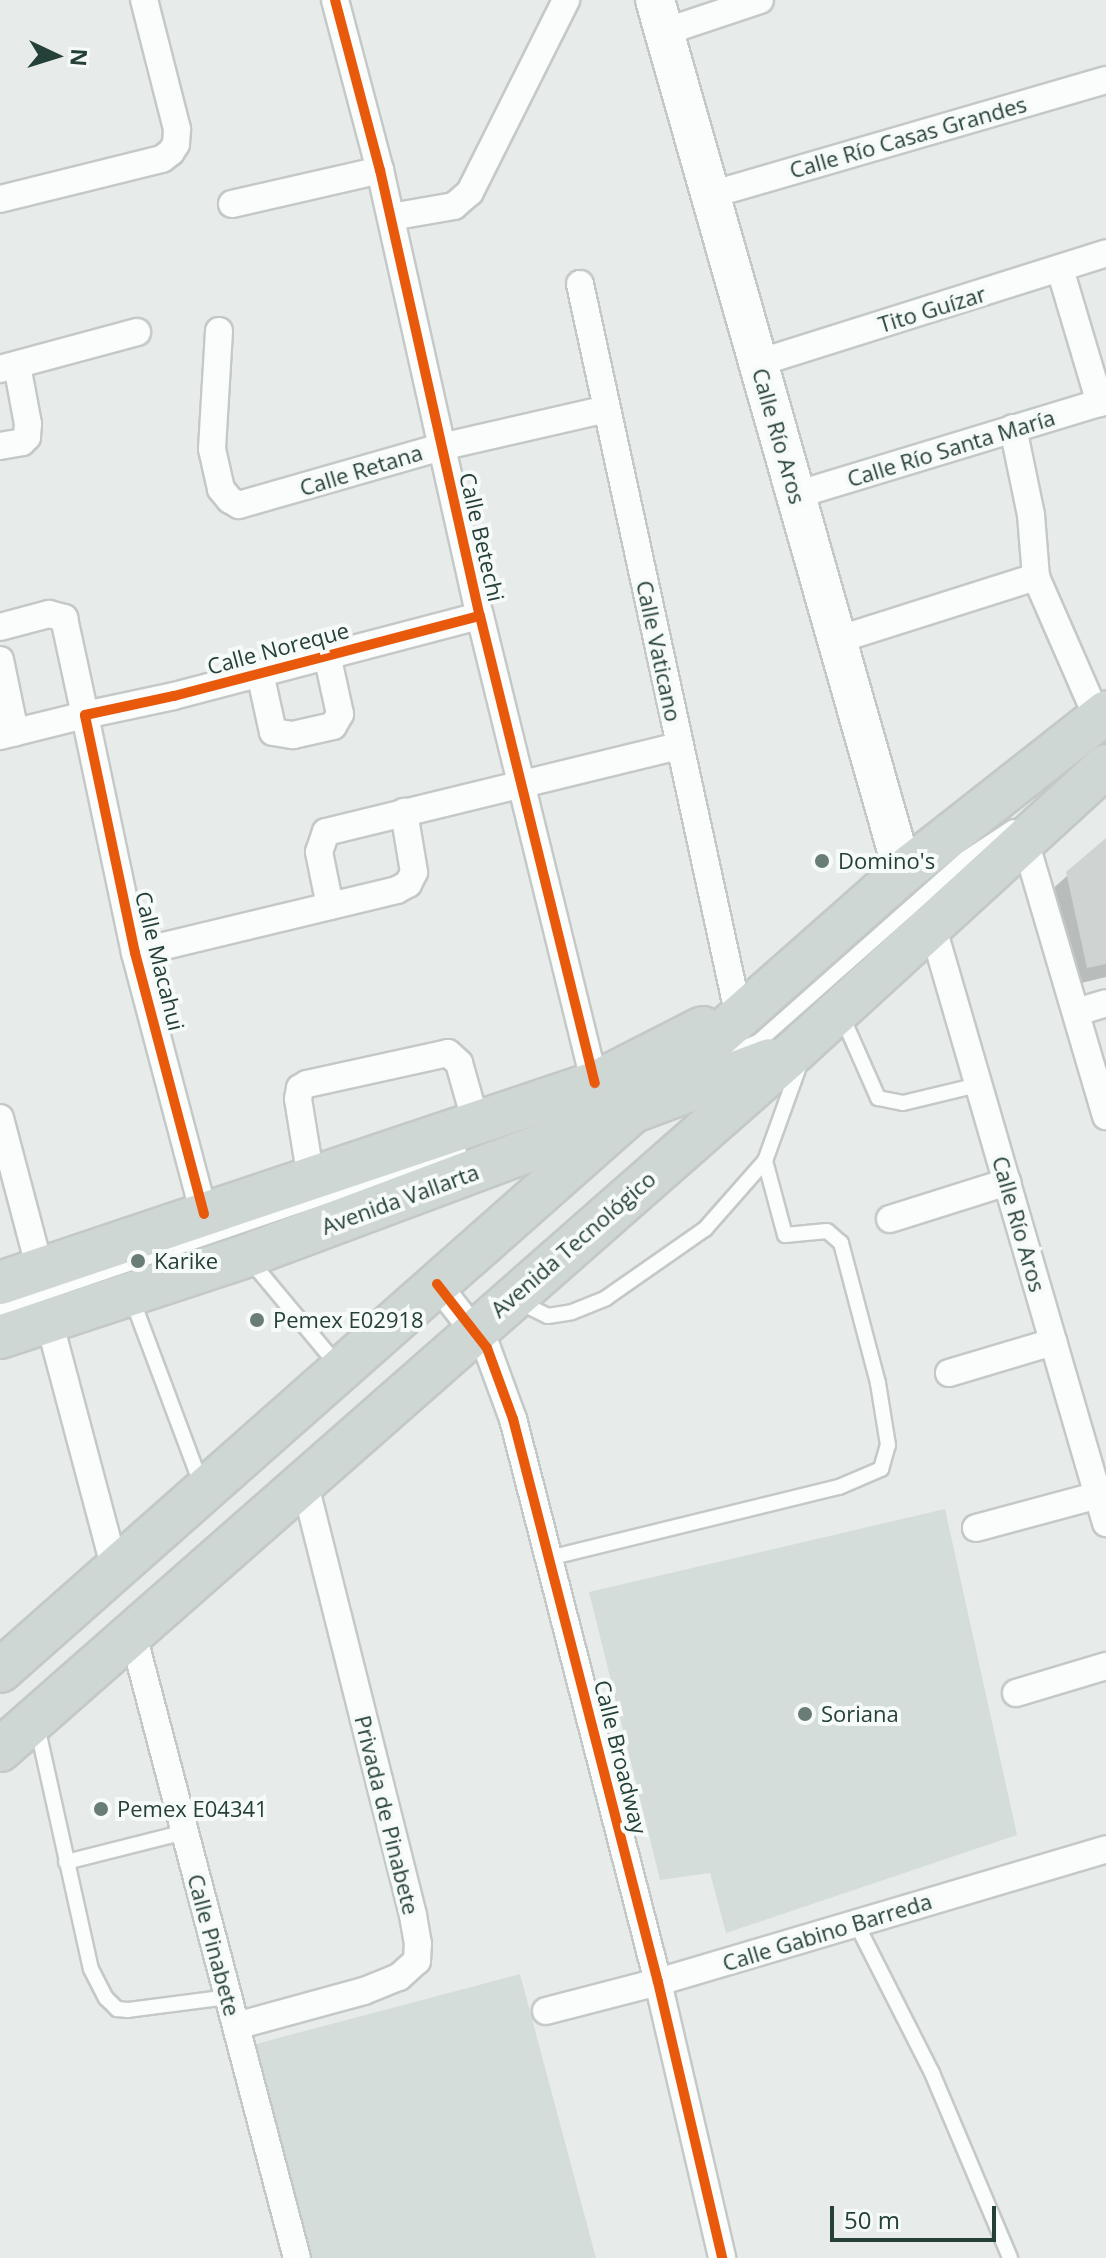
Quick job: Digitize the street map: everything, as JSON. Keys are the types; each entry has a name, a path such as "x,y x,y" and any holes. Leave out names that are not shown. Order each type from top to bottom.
{"main road":[{"name":"Calle Río Aros","path":"659,16 903,872"},
{"path":"0,1671 437,1284 614,1106 669,1079 903,872 1103,714"},
{"name":"Avenida Tecnológico","path":"0,1750 815,1032 932,925 1018,827 1106,765"},
{"name":"Avenida Vallarta","path":"0,1283 311,1179 476,1134 614,1106 707,1026 739,1017"},
{"name":"Avenida Vallarta","path":"0,1337 246,1256 614,1106 815,1032"},
{"path":"510,1298 495,1280 496,1268 594,1177 606,1154 614,1106"},
{"path":"132,1631 134,1596 202,1527 223,1493 215,1481"},
{"path":"35,1718 28,1700 35,1683 109,1615 118,1591 115,1569"}],"street":[{"path":"0,199 162,159 176,144 177,129 144,0"},
{"name":"Calle Betechi","path":"335,0 380,170 480,616 614,1106"},
{"path":"391,217 454,206 470,192 566,0"},
{"path":"659,16 760,0"},
{"name":"Calle Río Casas Grandes","path":"710,195 1106,80"},
{"path":"232,204 380,170"},
{"name":"Tito Guízar","path":"758,363 1106,253"},
{"path":"1060,269 1103,402"},
{"name":"Calle Vaticano","path":"580,284 739,1017"},
{"name":"Calle Retana","path":"219,331 212,449 217,478 230,500 239,505 441,447 607,409"},
{"path":"0,446 22,442 28,431 8,367 137,332"},
{"name":"Calle Río Santa María","path":"796,495 1103,402"},
{"path":"1013,428 1031,515 1036,577 1103,714"},
{"path":"837,640 1036,577"},
{"path":"0,627 58,614 67,625 85,715"},
{"name":"Calle Noreque","path":"7,734 480,616"},
{"name":"Calle Noreque","path":"260,673 273,732 293,735 333,726 340,714 327,655"},
{"path":"0,660 7,734"},
{"name":"Calle Macahui","path":"85,715 135,953 204,1214"},
{"path":"330,906 319,852 322,836 404,812 680,746"},
{"path":"135,953 397,890 413,878 414,863 404,812"},
{"path":"1018,827 1077,1012 1106,1116"},
{"name":"Calle Río Aros","path":"932,925 1106,1523"},
{"path":"1077,1012 1106,1003"},
{"path":"311,1179 298,1099 300,1088 307,1084 448,1053 459,1063 476,1134"},
{"path":"0,1118 40,1269"},
{"path":"890,1219 1007,1182"},
{"name":"Calle Broadway","path":"437,1284 475,1329 496,1368 513,1419 658,1982 722,2258"},
{"path":"49,1321 115,1569"},
{"path":"949,1373 1053,1342"},
{"name":"Privada de Pinabete","path":"236,2026 364,1991 399,1977 417,1961 418,1944 413,1915 304,1480"},
{"path":"976,1528 1098,1495"},
{"name":"Calle Pinabete","path":"132,1631 297,2258"},
{"path":"1016,1693 1106,1666"},
{"name":"Calle Gabino Barreda","path":"546,2011 658,1982 1106,1849"}],"lane":[{"path":"1021,800 1103,714"},
{"path":"669,1079 758,1042 966,858 1106,765"},
{"path":"966,858 1018,827"},
{"path":"510,1298 548,1316 572,1312 606,1298 705,1229 765,1161 815,1032 878,1098 903,1103 978,1085"},
{"path":"0,1308 476,1134"},
{"path":"549,1558 849,1484 881,1469 888,1445 884,1414 841,1243 827,1231 785,1235 765,1161"},
{"path":"246,1256 341,1369"},
{"path":"130,1295 215,1481"},
{"path":"35,1718 91,1969 106,1998 117,2009 144,2010 228,1997"},
{"path":"66,1862 185,1832"},
{"path":"856,1923 932,2073 1008,2257"}],"shaded area":[{"name":"Soriana","path":"945,1509 1017,1835 726,1933 710,1873 660,1880 589,1592"},
{"path":"520,1974 596,2258 305,2258 248,2046"}],"building":[{"path":"1106,838 1106,964 1087,968 1066,872"}],"cycle path":[{"path":"335,0 380,170 480,616 595,1083"},
{"path":"204,1214 135,953 85,715 174,696 480,616"},
{"path":"437,1284 487,1348 513,1419 658,1982 722,2258"}],"place":[{"name":"Domino's","path":"822,861"},
{"name":"Karike","path":"138,1261"},
{"name":"Pemex E02918","path":"257,1320"},
{"name":"Soriana","path":"805,1714"},
{"name":"Pemex E04341","path":"101,1809"}]}
